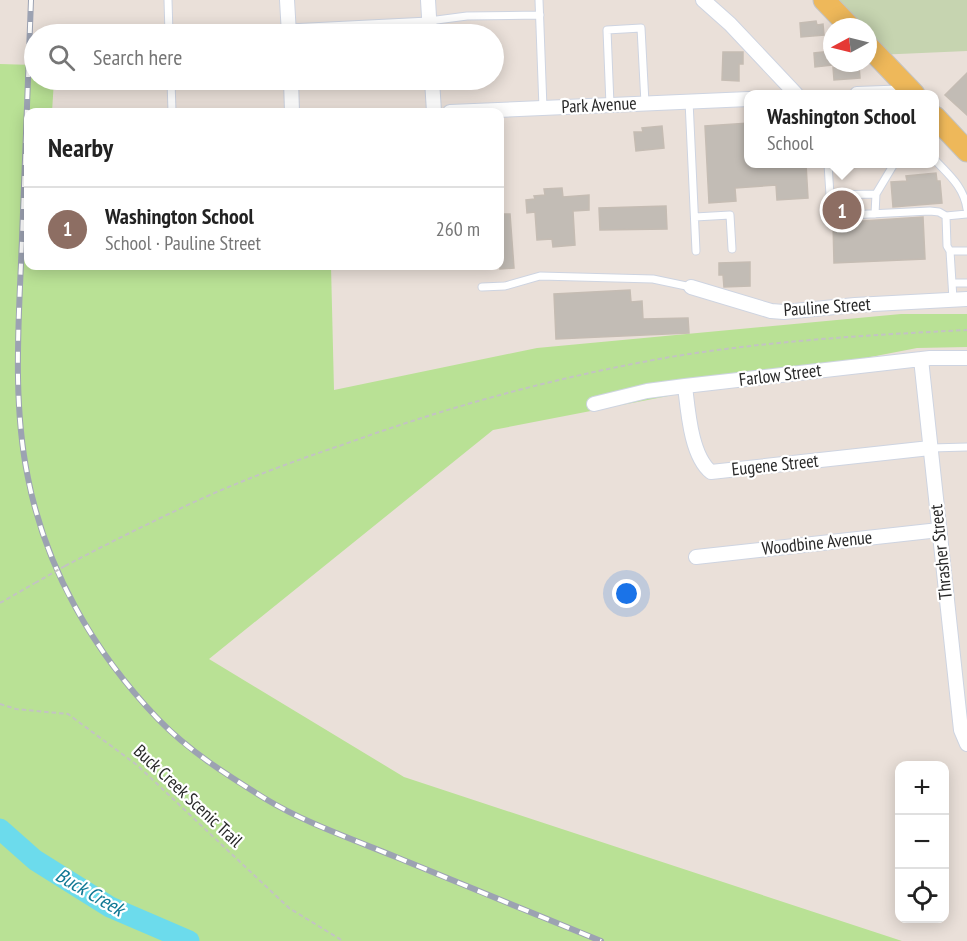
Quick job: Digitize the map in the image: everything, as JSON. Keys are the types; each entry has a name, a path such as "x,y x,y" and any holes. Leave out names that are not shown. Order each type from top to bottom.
{"main road":[{"path":"824,0 841,18"},
{"path":"877,55 910,90"},
{"path":"939,121 967,151"}],"street":[{"path":"287,0 289,24"},
{"path":"428,0 430,24"},
{"path":"703,0 730,24 792,90"},
{"path":"291,90 292,108"},
{"path":"433,90 434,108"},
{"name":"Park Avenue","path":"504,110 744,99"},
{"name":"Pauline Street","path":"692,287 771,311 784,312 960,299"},
{"name":"Farlow Street","path":"594,404 685,386 921,359 967,358"},
{"name":"Thrasher Street","path":"921,359 961,730 967,744"},
{"name":"Eugene Street","path":"685,386 697,451 705,467 711,472 930,448"},
{"name":"Woodbine Avenue","path":"696,557 939,530"}],"lane":[{"path":"168,0 169,24"},
{"path":"539,0 543,108"},
{"path":"442,24 467,16 540,15"},
{"path":"610,105 608,30 641,28 645,103"},
{"path":"171,90 172,108"},
{"path":"689,101 696,251"},
{"path":"939,164 960,186 966,198 967,209"},
{"path":"828,168 829,193 832,196 876,194"},
{"path":"875,214 876,194 892,168"},
{"path":"829,216 930,212 939,212 946,216 967,214"},
{"path":"695,217 730,215 732,249"},
{"path":"946,216 952,283 960,299"},
{"path":"950,251 967,250"},
{"path":"482,287 506,286 540,276 653,279 692,287"},
{"path":"952,283 967,283"},
{"path":"930,448 967,447"}],"path":[{"path":"0,603 65,566 193,502 284,465 488,397 575,376 672,357 800,341 877,334 967,330"},
{"name":"Buck Creek Scenic Trail","path":"0,704 16,709 68,714 137,765 290,908 343,941"}],"green space":[{"path":"824,0 967,0 967,51 877,55 877,18 841,18"},
{"path":"0,64 24,65 24,90 53,90 52,108 24,108 24,270 331,270 334,390 537,348 901,314 967,314 967,347 917,348 493,430 209,659 404,777 902,941 0,941"}],"building":[{"path":"816,21 817,25 823,24 823,35 801,37 800,23"},
{"path":"723,52 743,52 743,64 739,64 739,81 722,80"},
{"path":"823,52 823,66 815,67 814,53"},
{"path":"833,72 860,72 860,78 834,80"},
{"path":"967,73 967,115 945,95"},
{"path":"744,123 744,168 806,168 808,198 777,200 776,185 735,188 736,201 709,203 705,126"},
{"path":"662,126 664,148 636,151 634,132 643,132 642,128"},
{"path":"936,173 937,181 940,181 942,203 893,207 891,182 907,181 906,176"},
{"path":"562,188 563,197 589,195 589,210 573,211 575,245 553,247 552,239 537,240 535,212 527,213 526,200 535,199 534,196 545,195 544,189"},
{"path":"666,206 667,229 600,230 599,208"},
{"path":"504,214 510,214 514,268 504,269"},
{"path":"923,217 925,259 834,263 833,223"},
{"path":"750,262 750,286 724,287 723,275 719,275 719,263"},
{"path":"630,290 631,302 642,301 643,319 688,318 689,333 556,339 554,294"}],"waterway":[{"name":"Buck Creek","path":"0,829 35,860 110,907 189,941"}],"railway":[{"path":"30,24 31,0"},
{"path":"27,90 27,108"},
{"path":"24,177 18,389 28,478 36,512 60,577 93,638 113,666 158,719 182,742 264,798 329,830 601,941"}],"place":[{"name":"Washington School","path":"842,210"}]}
